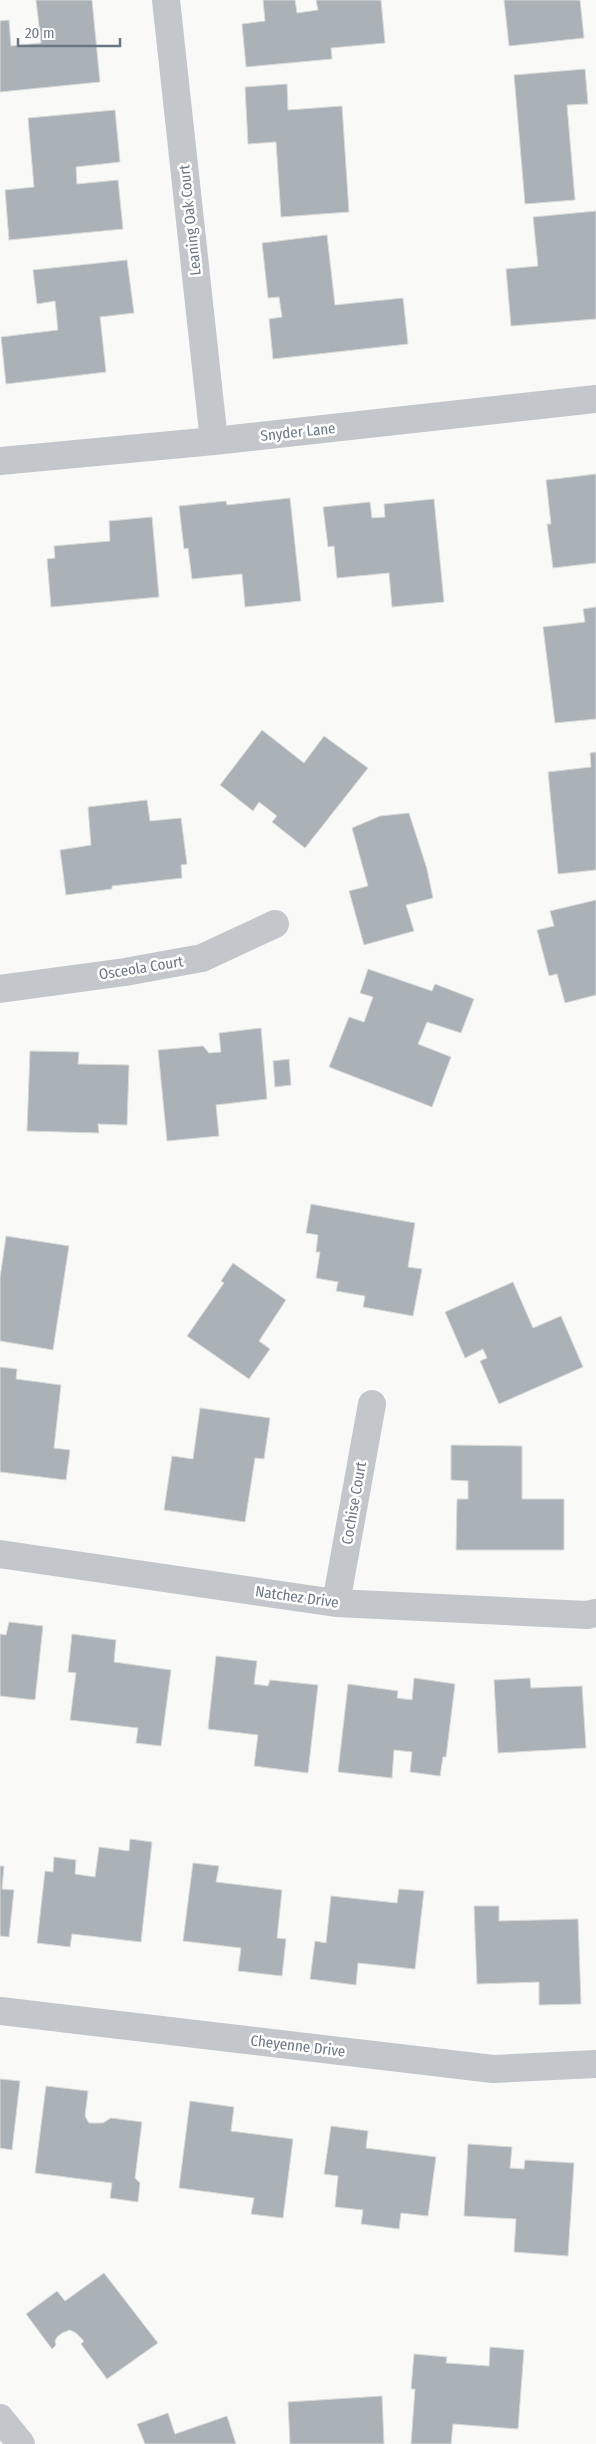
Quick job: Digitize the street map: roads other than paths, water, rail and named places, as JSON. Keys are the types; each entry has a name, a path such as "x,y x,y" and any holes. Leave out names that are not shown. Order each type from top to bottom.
{"street":[{"name":"Leaning Oak Court","path":"166,0 214,441"},
{"name":"Snyder Lane","path":"0,461 214,441 596,399"},
{"name":"Osceola Court","path":"0,989 125,972 202,958 275,924"},
{"name":"Cochise Court","path":"336,1603 372,1404"},
{"name":"Natchez Drive","path":"0,1554 336,1603 587,1615 596,1613"},
{"name":"Cheyenne Drive","path":"0,2011 493,2069 596,2064"},
{"path":"0,2418 22,2444"}]}
